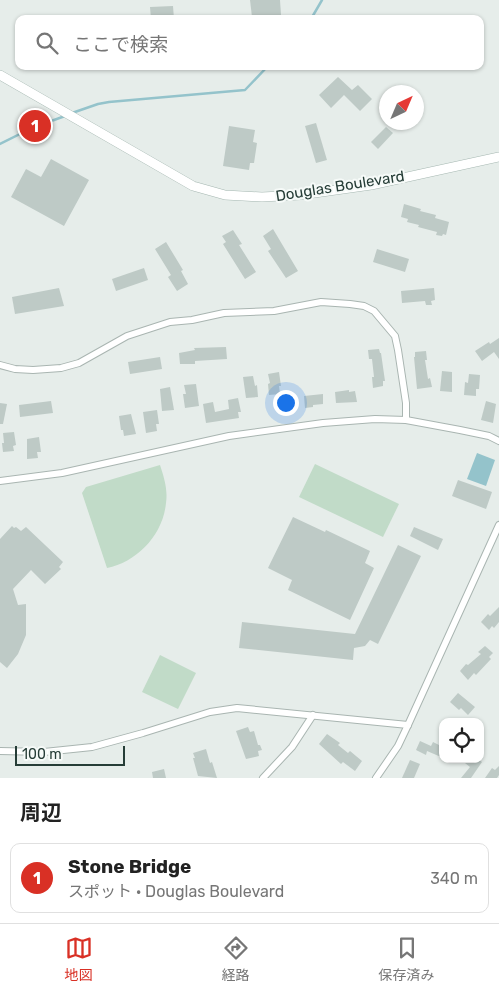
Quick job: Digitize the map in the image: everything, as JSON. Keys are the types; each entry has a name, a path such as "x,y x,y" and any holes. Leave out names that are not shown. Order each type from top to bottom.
{"street":[{"name":"Douglas Boulevard","path":"0,75 193,186 225,195 262,197 300,195 371,185 499,158"},
{"path":"0,365 15,369 33,370 61,368 79,364 127,336 145,328 170,322 192,320 224,313 274,311 320,302 350,304 364,306 374,311 394,336 406,403 406,420"},
{"path":"0,480 62,473 229,436 323,423 375,419 406,420 489,436 499,441"},
{"path":"376,778 398,746 499,525"},
{"path":"0,751 44,752 92,747 210,712 237,708 313,714 408,725"},
{"path":"263,778 292,747 313,714"}],"green space":[{"path":"315,464 399,504 383,537 299,497"},
{"path":"160,465 165,484 166,498 164,515 160,526 147,545 138,553 118,565 107,568 82,493 86,487"},
{"path":"160,655 196,673 178,709 142,692"}],"water":[{"path":"477,453 495,460 486,486 467,479"}],"building":[{"path":"250,0 280,0 281,15 252,15"},
{"path":"173,6 174,15 151,15 150,7"},
{"path":"338,77 352,90 358,85 372,99 360,111 344,95 331,108 319,95"},
{"path":"316,123 327,160 316,163 305,126"},
{"path":"229,126 255,130 253,142 257,143 254,163 250,163 249,170 223,166"},
{"path":"383,130 390,130 393,133 378,149 371,142"},
{"path":"51,159 89,180 64,226 11,197 26,169 41,177"},
{"path":"404,204 436,215 435,218 449,222 446,235 436,235 437,232 407,222 408,219 401,217"},
{"path":"273,229 298,271 286,278 268,251 271,249 263,236"},
{"path":"233,230 242,244 239,245 256,272 245,279 223,244 226,242 222,236"},
{"path":"166,242 183,270 181,271 188,284 177,291 168,277 171,275 155,249"},
{"path":"377,249 409,259 405,272 373,262"},
{"path":"144,268 148,280 116,291 112,279"},
{"path":"59,288 64,306 15,314 12,297"},
{"path":"434,288 435,300 431,301 432,305 426,305 425,301 402,303 401,291"},
{"path":"499,338 499,359 494,352 482,361 475,351"},
{"path":"226,347 227,359 195,361 195,364 180,364 179,353 195,350 194,348"},
{"path":"379,349 385,381 383,381 383,386 373,388 372,359 369,359 368,350"},
{"path":"426,351 427,360 425,360 428,379 430,378 432,387 417,389 415,352"},
{"path":"160,357 162,369 130,374 128,362"},
{"path":"442,371 452,372 452,392 440,391"},
{"path":"279,372 280,394 269,395 268,384 270,383 268,374"},
{"path":"469,374 480,375 479,389 476,389 476,396 464,395 465,382 468,383"},
{"path":"253,376 255,386 257,385 258,397 246,398 243,377"},
{"path":"196,384 199,406 185,408 183,394 186,394 184,385"},
{"path":"170,387 174,410 162,411 160,389"},
{"path":"349,390 349,392 355,391 357,402 336,403 335,392"},
{"path":"323,394 323,404 305,408 304,396"},
{"path":"238,398 241,412 238,412 239,418 206,423 203,404 213,402 215,412 229,409 228,400"},
{"path":"51,401 53,413 20,417 19,405"},
{"path":"486,401 496,404 493,423 481,420"},
{"path":"0,403 7,404 3,424 0,424"},
{"path":"157,410 159,424 156,424 157,431 146,433 143,412"},
{"path":"131,414 136,434 124,436 119,416"},
{"path":"14,432 16,445 13,446 14,451 3,452 3,433"},
{"path":"39,437 41,452 37,452 38,458 27,459 27,439"},
{"path":"458,480 492,492 486,509 452,496"},
{"path":"293,517 370,551 365,563 374,568 350,620 288,590 292,580 268,568"},
{"path":"12,526 21,531 26,527 63,562 59,567 61,569 45,584 31,570 13,589 18,605 26,604 26,635 18,654 7,668 0,662 0,539"},
{"path":"414,527 443,539 438,550 410,536"},
{"path":"398,545 421,556 378,644 370,640 365,646 354,648 353,660 239,648 242,622 355,634"},
{"path":"499,607 499,622 494,628 492,626 489,630 481,622 488,614 490,616"},
{"path":"485,646 493,653 489,657 491,659 476,675 474,673 468,680 460,671 466,664 468,665 481,654 478,652"},
{"path":"458,693 475,707 468,715 461,708 459,710 450,702"},
{"path":"248,727 250,732 254,731 258,745 260,745 262,750 258,751 259,756 246,759 236,731"},
{"path":"327,734 340,743 338,745 348,753 350,751 362,761 355,771 343,762 341,764 319,744"},
{"path":"420,741 431,746 433,742 439,745 439,756 427,751 426,755 416,750"},
{"path":"206,749 217,778 198,776 193,753"},
{"path":"410,760 420,764 414,778 402,778"},
{"path":"465,763 481,763 471,778 461,778 470,767"},
{"path":"499,766 497,778 485,778 492,768 495,770"},
{"path":"164,769 166,778 153,778 152,772"}],"waterway":[{"path":"313,15 322,0"},
{"path":"72,113 109,102 245,90 264,70"},
{"path":"0,144 32,128 65,116"}],"place":[{"name":"Stone Bridge","path":"35,126"}]}
